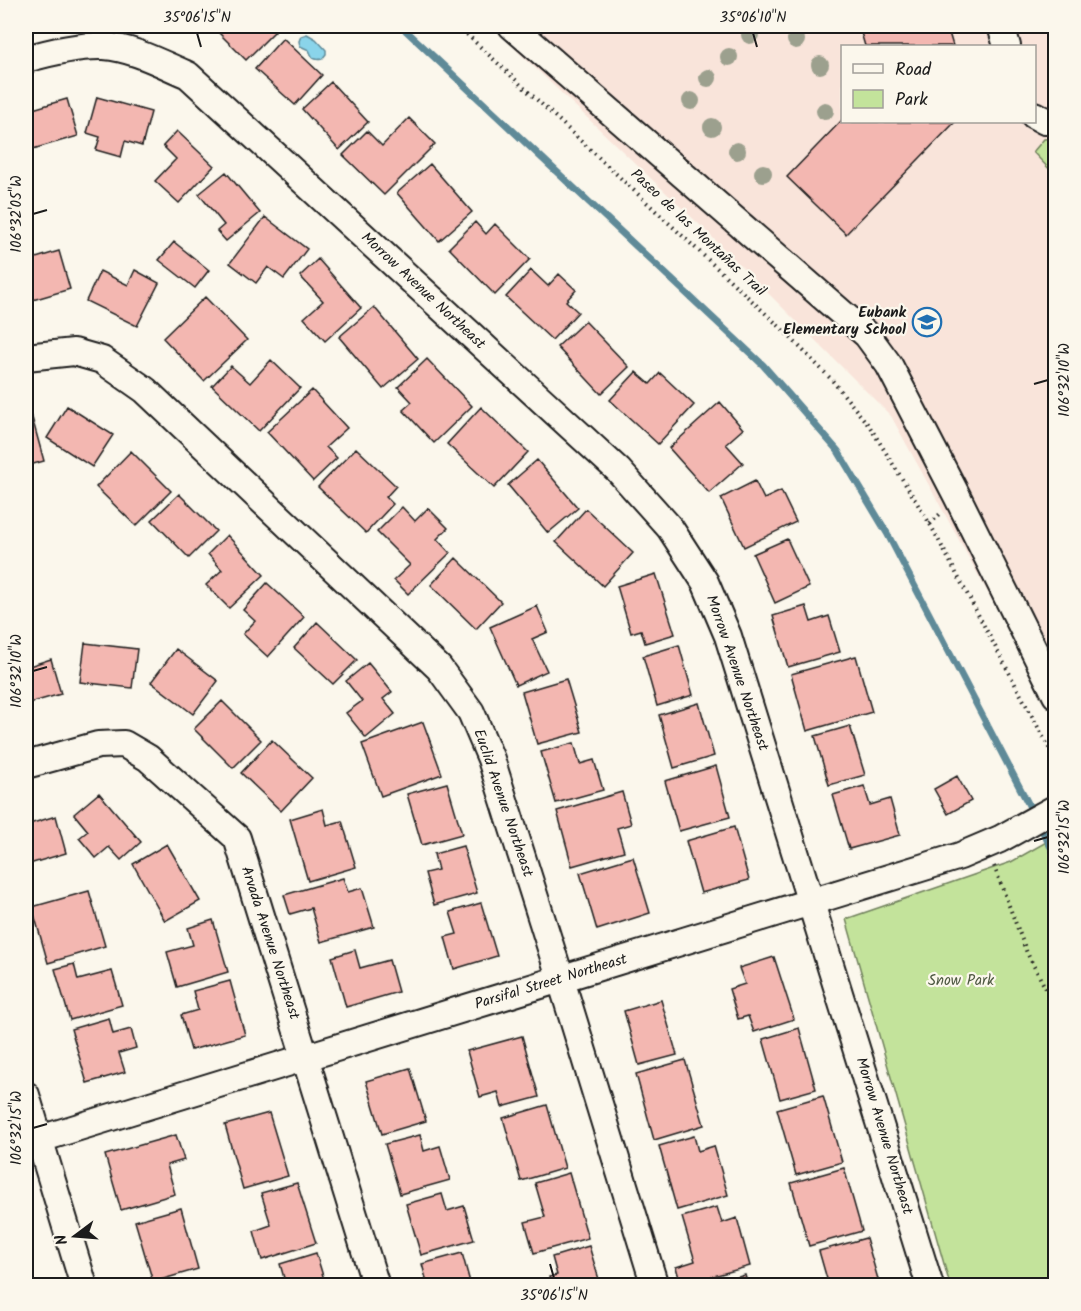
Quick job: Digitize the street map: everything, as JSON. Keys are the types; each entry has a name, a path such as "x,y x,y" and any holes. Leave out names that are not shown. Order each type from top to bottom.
{"street":[{"path":"512,26 867,335 889,365 1056,695"},
{"path":"1001,26 1007,45"},
{"name":"Morrow Avenue Northeast","path":"26,59 54,50 105,46 145,56 188,75 618,470 670,528 705,582 728,636 930,1286"},
{"path":"1036,116 1045,121 1056,120"},
{"name":"Euclid Avenue Northeast","path":"26,357 74,352 102,360 145,390 439,668 471,712 491,759 655,1286"},
{"name":"Arvada Avenue Northeast","path":"26,765 98,746 124,744 148,758 237,838 376,1286"},
{"name":"Parsifal Street Northeast","path":"40,1139 960,856 1007,835 1056,808"},
{"path":"26,1095 84,1286"}],"path":[{"name":"Paseo de las Montañas Trail","path":"458,26 781,328 831,378 870,427 930,524 1056,761"},
{"path":"993,862 1027,952 1056,1008"}],"shaded area":[{"name":"Eubank Elementary School","path":"491,26 1055,26 1055,715 891,416 704,229"}],"green space":[{"path":"1056,138 1055,175 1033,152 1044,139"},
{"name":"Snow Park","path":"1055,837 1055,1285 950,1285 846,919 1011,862"}],"water":[{"path":"307,34 316,39 326,50 322,59 315,59 309,50 300,46 301,36"}],"building":[{"path":"212,26 269,26 275,31 246,60"},
{"path":"859,26 947,26 953,45 865,45"},
{"path":"283,38 322,75 295,105 255,69"},
{"path":"331,82 368,122 339,150 302,109"},
{"path":"97,97 151,112 142,146 125,141 121,157 96,150 100,137 87,133"},
{"path":"67,99 78,136 26,151 26,111"},
{"path":"409,118 435,144 384,195 343,155 367,131 382,146"},
{"path":"841,121 841,123 954,123 846,234 787,177"},
{"path":"177,131 214,166 179,203 155,181 176,159 163,146"},
{"path":"430,164 472,212 439,241 397,193"},
{"path":"226,172 260,213 226,241 217,231 224,225 199,194"},
{"path":"265,217 307,249 284,279 268,267 256,283 230,263"},
{"path":"475,222 486,234 495,224 530,259 495,295 449,248"},
{"path":"174,242 209,270 195,288 159,260"},
{"path":"59,251 70,289 26,302 26,261"},
{"path":"318,259 361,308 325,341 304,318 323,301 300,276"},
{"path":"135,270 159,283 137,326 86,301 100,271 128,285"},
{"path":"531,270 548,286 559,274 576,290 566,301 578,312 552,340 506,297"},
{"path":"205,297 247,340 204,381 163,338"},
{"path":"374,307 418,359 383,389 339,337"},
{"path":"585,321 629,367 601,394 557,347"},
{"path":"427,359 472,406 434,443 403,410 412,402 398,387"},
{"path":"271,360 300,388 259,431 212,386 231,366 250,383"},
{"path":"636,372 650,384 660,373 694,405 658,444 610,400"},
{"path":"312,390 347,428 326,447 337,458 313,481 267,432"},
{"path":"720,402 743,429 726,444 743,463 709,493 669,448"},
{"path":"67,406 113,435 92,467 47,438"},
{"path":"481,407 528,452 494,488 447,444"},
{"path":"31,414 44,461 26,466 26,416"},
{"path":"356,448 396,486 386,497 393,504 366,533 318,487"},
{"path":"131,451 171,491 136,526 96,487"},
{"path":"537,460 578,508 548,533 508,485"},
{"path":"755,481 764,499 781,491 796,522 744,547 721,498"},
{"path":"179,494 216,531 189,558 152,520"},
{"path":"402,507 415,521 428,508 448,528 437,539 450,553 408,594 394,580 410,565 377,532"},
{"path":"586,509 633,553 603,586 556,542"},
{"path":"227,535 264,575 229,608 206,585 222,570 208,554"},
{"path":"787,539 809,587 775,603 753,554"},
{"path":"456,558 501,602 476,629 431,585"},
{"path":"656,574 675,634 645,643 641,630 631,633 617,586"},
{"path":"267,583 304,617 268,657 243,634 255,621 243,610"},
{"path":"537,606 548,632 532,639 547,671 516,685 490,627"},
{"path":"806,606 811,622 829,616 840,652 788,667 773,616"},
{"path":"317,622 357,660 333,684 294,648"},
{"path":"85,643 137,649 132,688 80,682"},
{"path":"679,645 693,695 657,706 643,656"},
{"path":"176,649 218,681 193,714 151,682"},
{"path":"856,656 872,712 807,731 791,674"},
{"path":"51,659 61,694 26,704 26,667"},
{"path":"368,663 392,692 383,699 395,714 366,738 346,713 362,701 346,681"},
{"path":"566,679 582,732 537,744 522,692"},
{"path":"222,701 261,740 233,768 194,729"},
{"path":"699,703 714,756 674,768 659,715"},
{"path":"423,722 442,774 381,796 362,744"},
{"path":"850,726 865,775 829,785 815,736"},
{"path":"272,740 312,778 281,811 241,773"},
{"path":"574,743 580,764 594,760 603,790 556,803 541,752"},
{"path":"716,766 730,817 679,831 665,781"},
{"path":"957,776 971,801 948,814 934,789"},
{"path":"447,783 462,834 422,845 407,794"},
{"path":"864,786 870,805 890,799 900,835 849,849 833,795"},
{"path":"622,792 631,824 617,828 624,851 572,866 557,811"},
{"path":"99,793 141,842 121,860 109,847 96,858 79,838 88,831 74,814"},
{"path":"323,809 327,825 342,821 356,867 308,881 290,819"},
{"path":"56,816 66,853 26,865 26,825"},
{"path":"734,827 749,880 701,893 686,841"},
{"path":"167,844 200,901 165,921 133,864"},
{"path":"463,846 477,893 434,905 425,873 438,870 434,854"},
{"path":"633,857 650,913 597,930 580,873"},
{"path":"343,878 348,892 362,888 374,927 321,942 311,908 290,914 284,895"},
{"path":"89,891 105,946 48,963 32,907"},
{"path":"481,903 497,956 454,969 445,937 457,934 450,912"},
{"path":"213,920 228,972 177,987 167,952 193,945 188,928"},
{"path":"355,950 360,968 389,960 398,992 346,1007 332,957"},
{"path":"774,957 794,1019 754,1032 748,1016 738,1019 729,989 745,984 739,968"},
{"path":"74,964 78,980 112,971 122,1005 70,1020 55,969"},
{"path":"230,981 245,1035 191,1050 181,1015 198,1010 193,991"},
{"path":"661,1000 677,1055 639,1065 624,1011"},
{"path":"109,1018 113,1034 131,1029 136,1048 119,1053 125,1072 87,1083 71,1029"},
{"path":"799,1028 816,1089 780,1099 763,1039"},
{"path":"522,1036 539,1097 502,1107 498,1092 480,1097 467,1051"},
{"path":"685,1060 704,1125 654,1140 636,1074"},
{"path":"410,1068 426,1121 382,1134 366,1081"},
{"path":"823,1096 842,1162 796,1175 777,1109"},
{"path":"547,1105 565,1168 521,1181 503,1118"},
{"path":"269,1113 288,1176 243,1189 225,1125"},
{"path":"176,1135 184,1160 167,1165 175,1194 121,1210 105,1155"},
{"path":"420,1135 424,1151 440,1146 450,1180 400,1194 385,1144"},
{"path":"694,1136 698,1151 714,1146 728,1195 677,1210 659,1146"},
{"path":"844,1168 862,1231 809,1246 791,1183"},
{"path":"569,1173 588,1238 534,1253 525,1222 545,1217 535,1183"},
{"path":"297,1183 316,1243 262,1260 254,1231 271,1225 261,1193"},
{"path":"442,1194 447,1211 464,1206 474,1240 421,1255 406,1204"},
{"path":"717,1207 722,1223 737,1218 750,1266 681,1285 676,1267 695,1261 682,1217"},
{"path":"181,1208 198,1269 153,1282 135,1221"},
{"path":"866,1238 880,1286 829,1286 819,1251"},
{"path":"589,1246 601,1286 551,1286 549,1277 557,1275 552,1257"},
{"path":"316,1253 326,1286 274,1286 273,1282 284,1278 280,1264"},
{"path":"462,1253 471,1286 428,1286 422,1264"},
{"path":"745,1275 748,1286 709,1286"},
{"path":"189,1281 190,1286 174,1286"}],"waterway":[{"path":"401,26 763,365 838,451 887,533 1056,857"}],"place":[{"name":"Eubank Elementary School","path":"927,322"}]}
